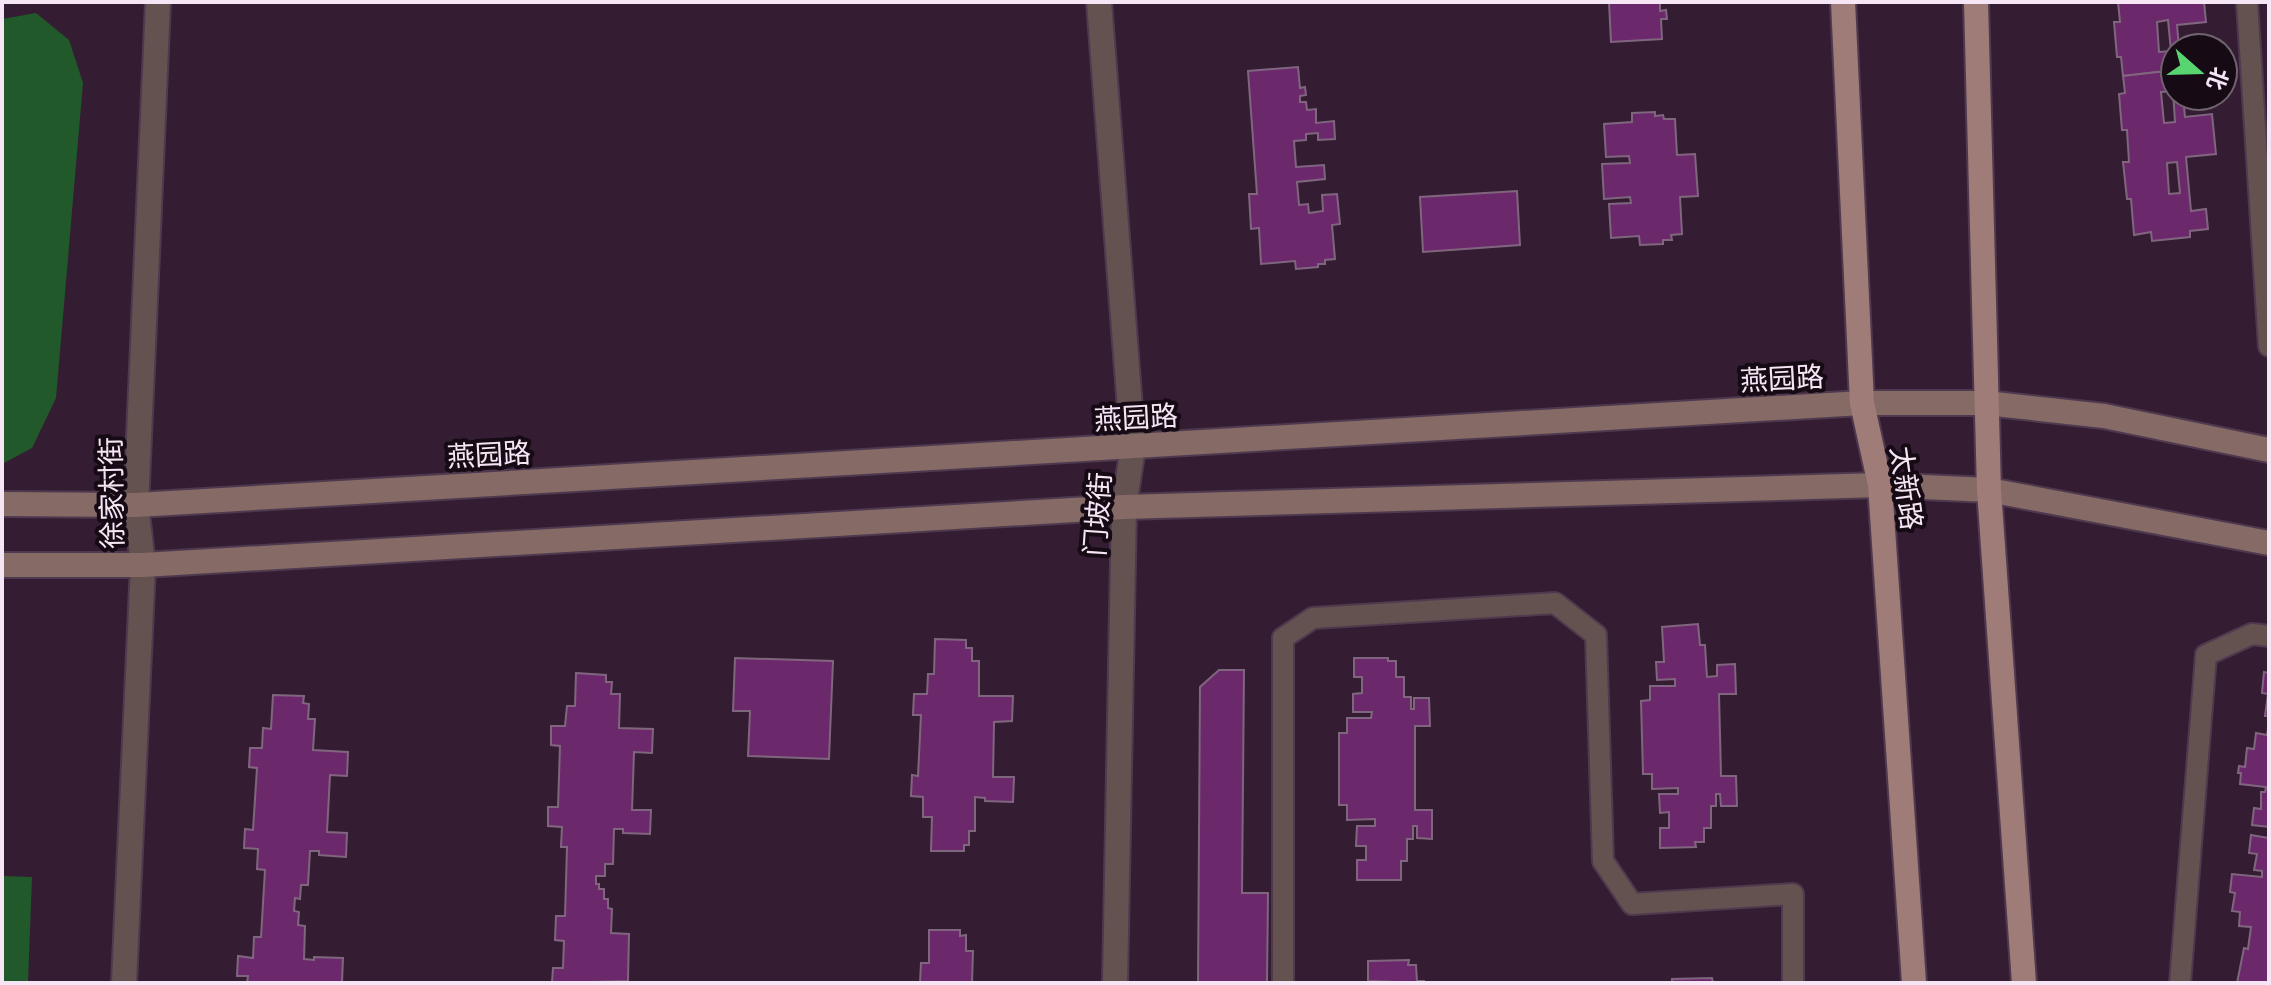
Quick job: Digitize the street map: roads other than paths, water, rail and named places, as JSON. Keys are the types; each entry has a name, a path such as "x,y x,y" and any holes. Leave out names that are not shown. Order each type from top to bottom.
{"main road":[{"name":"太新路","path":"1843,2 1862,403 1880,485 1914,983"},
{"path":"1976,2 1989,490 2024,983"},
{"name":"燕园路","path":"2,504 136,505 1862,403 1986,403 2104,416 2269,450"},
{"path":"2,565 143,565 1124,507 1880,485 1989,490 2269,543"}],"street":[{"name":"徐家村街","path":"124,983 143,565 136,505 158,2"},
{"name":"门坡街","path":"1099,2 1133,447 1124,507 1115,983"}],"lane":[{"path":"2247,2 2269,346"},
{"path":"1283,983 1283,638 1313,618 1555,603 1596,635 1603,861 1632,904 1793,894 1793,983"},
{"path":"2180,983 2206,655 2252,634 2269,636"}]}
